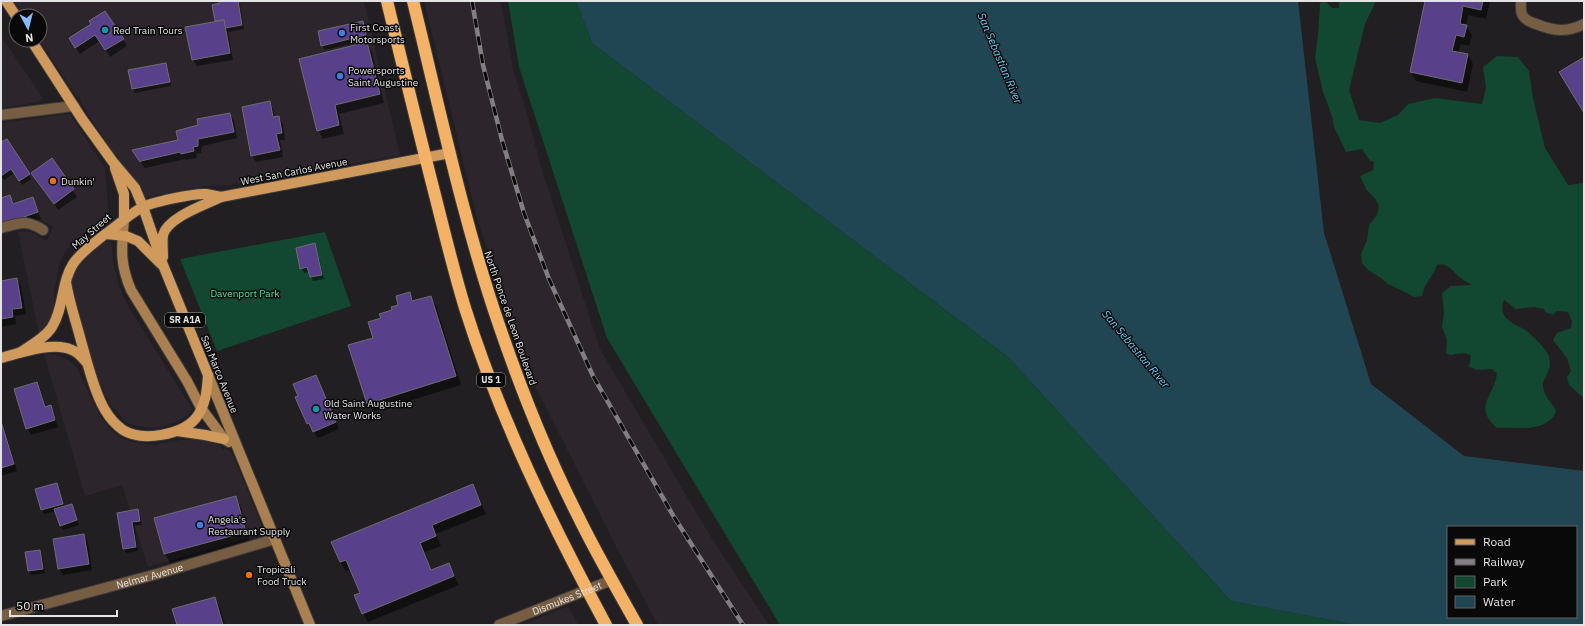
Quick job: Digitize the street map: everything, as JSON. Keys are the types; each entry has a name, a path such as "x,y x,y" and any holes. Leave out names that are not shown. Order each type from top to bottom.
{"highway":[{"name":"US 1","path":"387,1 425,158 465,309 498,400 537,490 606,625"},
{"name":"North Ponce de Leon Boulevard","path":"413,1 450,153 489,294 525,396 578,516 636,625"}],"main road":[{"name":"San Marco Avenue","path":"36,48 113,162 134,188 143,207 163,265 310,625"},
{"name":"West San Carlos Avenue","path":"143,207 205,194 221,197 450,153"},
{"path":"113,162 124,194 124,219 121,252 126,278 131,290 187,381 201,408 224,439"},
{"path":"163,265 163,236 168,227 175,219 221,197"},
{"name":"May Street","path":"19,353 43,337 52,328 58,316 62,292 73,264 90,246 124,219 143,207"},
{"path":"106,234 122,235 138,242 163,265"},
{"name":"May Street","path":"66,282 73,313 88,364 104,409 115,423 124,431 137,435 155,436 177,431 195,419 207,392 208,375"},
{"name":"May Street","path":"1,358 52,346 63,347 78,353 88,364"},
{"path":"177,431 224,439 237,447"}],"street":[{"path":"1521,1 1522,15 1526,20 1551,30 1577,28 1584,24"},
{"path":"1,115 74,106"},
{"path":"1,228 20,223 33,224 44,230"},
{"name":"Nelmar Avenue","path":"1,616 157,574 275,539"},
{"name":"Dismukes Street","path":"499,625 612,580"}],"shaded area":[{"path":"13,1 364,1 400,155 238,184 237,182 232,185 204,186 145,197 119,161 118,156 115,156 81,103 80,97 77,97 44,48 48,48 48,8 18,8"},
{"path":"424,1 500,1 513,69 528,117 541,167 600,349 709,534 769,625 658,625 620,554 530,376 477,218"},
{"path":"1,36 44,100 1,108"},
{"path":"70,114 105,168 109,219 96,226 90,226 90,229 66,250 60,262 57,275 54,292 55,309 44,330 39,334 18,232 31,232 47,241 53,227 33,215 18,215 1,220 1,123"},
{"path":"100,242 111,242 118,284 128,306 192,409 188,415 175,423 170,423 170,425 154,428 127,423 110,404 91,364 93,362 88,358 69,294 74,268"},
{"path":"44,354 57,355 70,361 77,368 99,415 110,429 122,439 137,443 155,445 179,440 202,439 220,445 223,450 225,448 232,453 265,533 148,567 122,485 85,496"},
{"path":"568,606 578,625 521,625"}],"green space":[{"path":"508,1 576,1 592,43 1008,357 1231,601 1357,625 780,625 607,338 519,67"},
{"path":"1325,1 1332,8 1339,8 1339,1 1376,1 1365,24 1349,90 1359,120 1380,123 1398,115 1408,104 1435,98 1482,104 1486,88 1483,67 1497,56 1518,57 1529,71 1533,98 1545,148 1568,185 1584,183 1584,398 1569,385 1567,377 1571,371 1567,358 1553,340 1557,333 1571,328 1572,321 1568,312 1557,311 1553,315 1545,312 1544,309 1534,307 1516,309 1504,300 1503,306 1504,315 1507,319 1529,333 1548,353 1550,362 1543,387 1547,397 1556,410 1554,416 1548,422 1527,428 1497,428 1486,414 1485,407 1497,373 1491,369 1478,370 1469,367 1471,356 1468,354 1461,353 1450,355 1446,353 1447,340 1442,327 1444,313 1442,293 1451,286 1472,285 1460,278 1448,267 1444,265 1437,265 1423,291 1422,296 1414,297 1388,284 1368,270 1362,263 1361,254 1367,240 1369,225 1377,215 1379,206 1376,200 1366,189 1360,176 1373,170 1374,162 1370,161 1362,149 1346,152 1334,127 1332,116 1323,92 1315,58 1320,3"},
{"name":"Davenport Park","path":"325,232 351,306 217,351 180,259"}],"water":[{"name":"San Sebastian River","path":"576,1 1298,1 1324,233 1371,384 1464,456 1584,471 1584,625 1357,625 1231,601 1008,357 592,43"}],"building":[{"path":"219,1 238,1 242,25 225,28 224,20 215,21 212,5 220,3"},
{"path":"1425,1 1483,1 1481,10 1463,6 1460,24 1467,25 1464,37 1456,35 1452,51 1468,54 1462,83 1410,72"},
{"path":"105,11 124,39 105,50 95,35 75,48 69,38 91,24 89,21"},
{"path":"224,20 230,53 192,60 185,27"},
{"name":"First Coast Motorsports","path":"363,21 366,35 321,46 318,31"},
{"name":"Powersports Saint Augustine","path":"367,42 380,94 335,105 339,125 317,131 299,59"},
{"path":"1584,57 1584,113 1559,72"},
{"path":"166,63 170,82 132,89 128,70"},
{"path":"270,101 273,117 279,116 282,133 276,134 280,150 251,156 242,107"},
{"path":"230,113 234,132 198,139 198,146 193,147 194,151 181,154 180,152 140,162 132,150 178,140 176,131 198,125 197,119"},
{"path":"7,139 30,174 19,181 11,169 1,176 1,142"},
{"name":"Dunkin'","path":"52,158 74,189 54,204 31,173"},
{"path":"10,195 13,204 33,197 38,212 1,225 1,198"},
{"path":"315,243 322,275 310,277 307,267 300,269 296,248"},
{"path":"17,278 22,308 12,309 13,317 1,319 1,281"},
{"path":"410,292 412,301 431,296 456,376 367,404 348,345 373,338 368,322 381,318 379,314 392,310 391,307 398,305 396,296"},
{"name":"Old Saint Augustine Water Works","path":"316,375 336,422 313,432 309,423 307,424 295,397 298,396 293,384"},
{"path":"37,382 45,407 51,405 55,420 26,429 14,389"},
{"path":"1,421 14,464 1,468"},
{"path":"57,483 63,504 41,510 35,489"},
{"path":"473,484 481,505 432,525 436,536 420,543 431,570 449,563 454,576 362,614 354,595 360,593 346,560 340,562 331,542"},
{"name":"Angela's Restaurant Supply","path":"236,496 246,532 164,554 154,518"},
{"path":"72,504 77,520 60,526 54,509"},
{"path":"138,509 140,521 132,522 136,547 123,549 117,513"},
{"path":"84,534 89,564 58,569 53,539"},
{"path":"40,550 43,569 28,571 25,552"},
{"path":"215,597 223,625 177,625 172,609"}],"railway":[{"path":"472,1 483,65 502,140 524,213 549,279 593,376 674,517 743,625"}],"place":[{"name":"Red Train Tours","path":"105,30"},
{"name":"First Coast Motorsports","path":"342,33"},
{"name":"Powersports Saint Augustine","path":"340,76"},
{"name":"Dunkin'","path":"53,181"},
{"name":"Old Saint Augustine Water Works","path":"316,409"},
{"name":"Angela's Restaurant Supply","path":"200,525"},
{"name":"Tropicali Food Truck","path":"249,575"}]}
